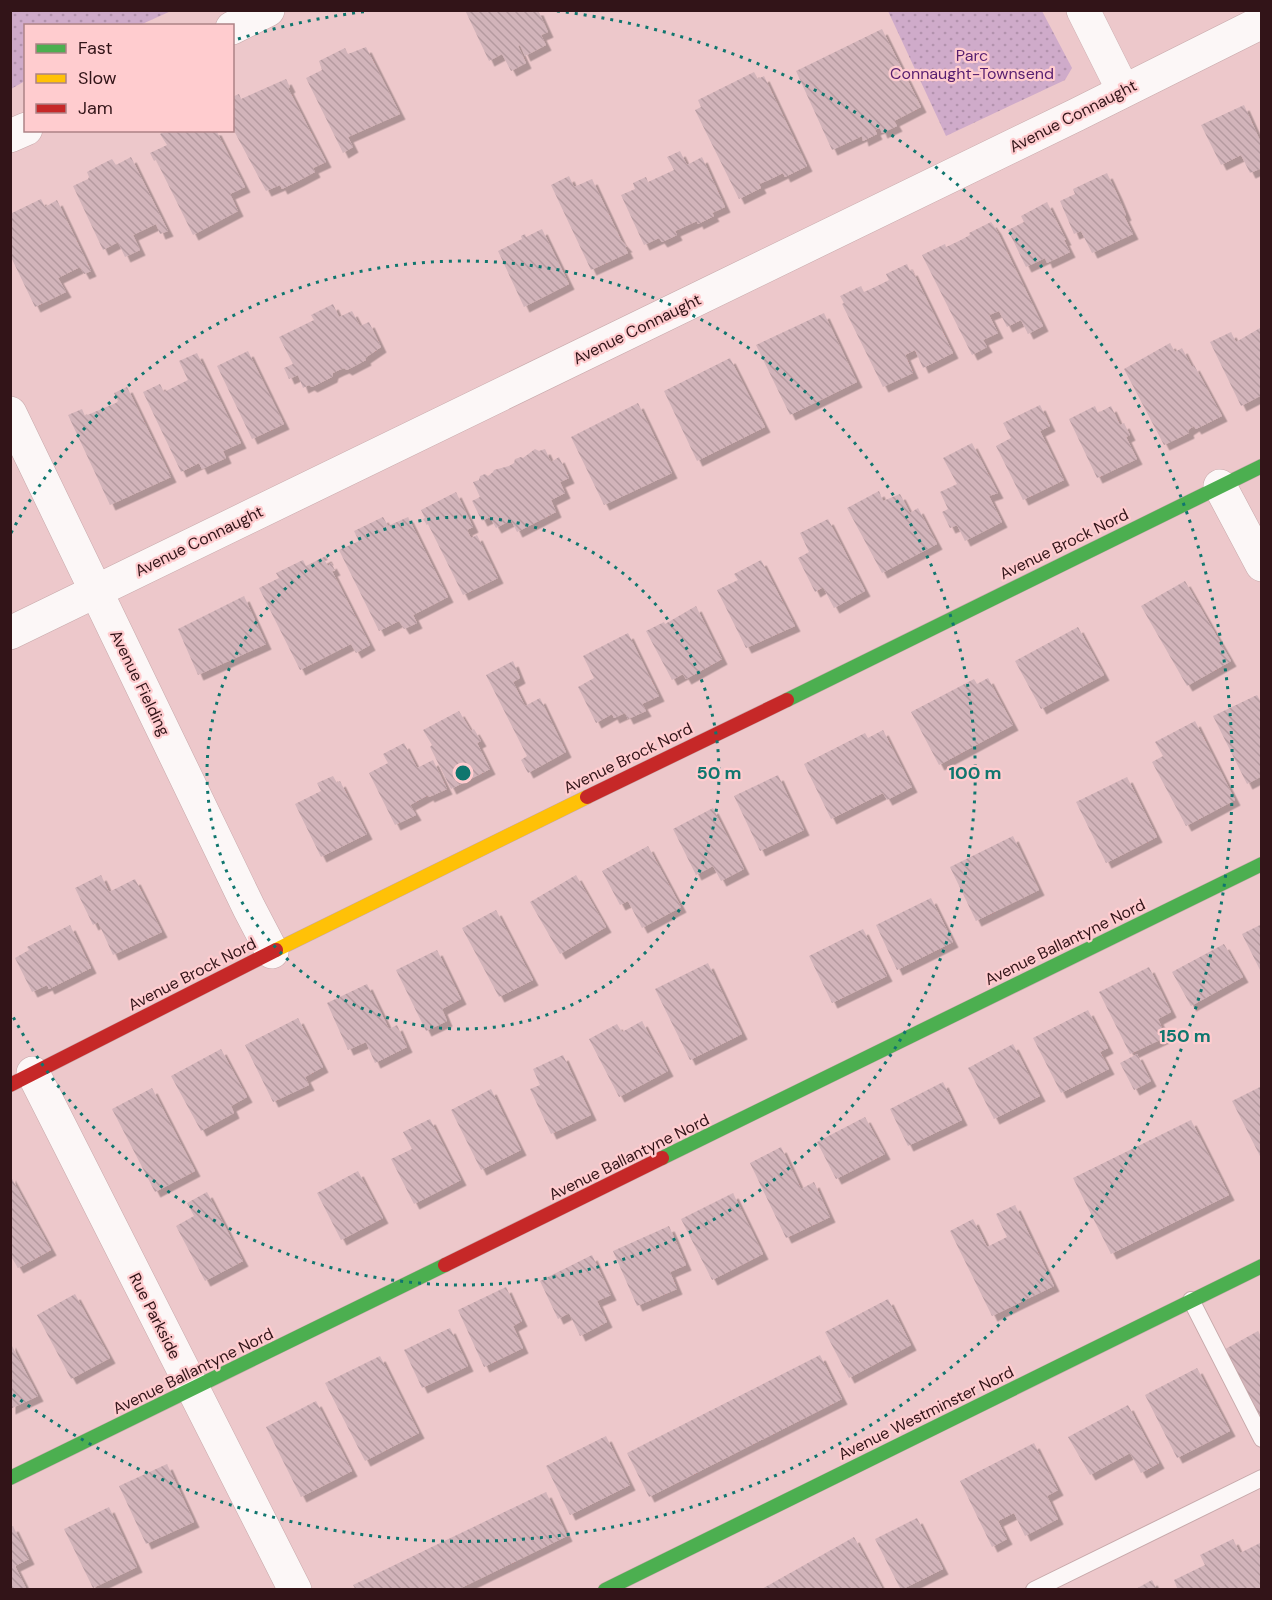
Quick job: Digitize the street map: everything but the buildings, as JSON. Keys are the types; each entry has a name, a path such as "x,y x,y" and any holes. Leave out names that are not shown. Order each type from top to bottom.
{"street":[{"path":"234,27 268,10"},
{"path":"1083,10 1123,90"},
{"name":"Avenue Connaught","path":"10,633 1033,136 1262,22"},
{"path":"10,136 24,130"},
{"name":"Avenue Fielding","path":"10,413 272,952"},
{"name":"Avenue Brock Nord","path":"22,1079 272,952 1262,466"},
{"path":"1220,486 1262,565"},
{"name":"Avenue Ballantyne Nord","path":"10,1478 1262,864"},
{"name":"Rue Parkside","path":"22,1079 194,1389 295,1590"},
{"name":"Avenue Westminster Nord","path":"605,1590 1262,1266"}],"lane":[{"path":"1191,1300 1262,1439"},
{"path":"1034,1590 1262,1478"}],"green space":[{"path":"11,10 171,10 142,24 24,24 24,82 11,89"},
{"name":"Parc Connaught-Townsend","path":"888,11 1042,11 1072,68 1065,80 946,136"}],"traffic: fast":[{"path":"787,700 1262,466"},
{"path":"662,1158 1262,864"},
{"path":"10,1478 445,1265"},
{"path":"605,1590 1262,1266"}],"traffic: slow":[{"path":"276,950 587,797"}],"traffic: jam":[{"path":"587,797 787,700"},
{"path":"10,1085 276,950"},
{"path":"445,1265 662,1158"}]}
